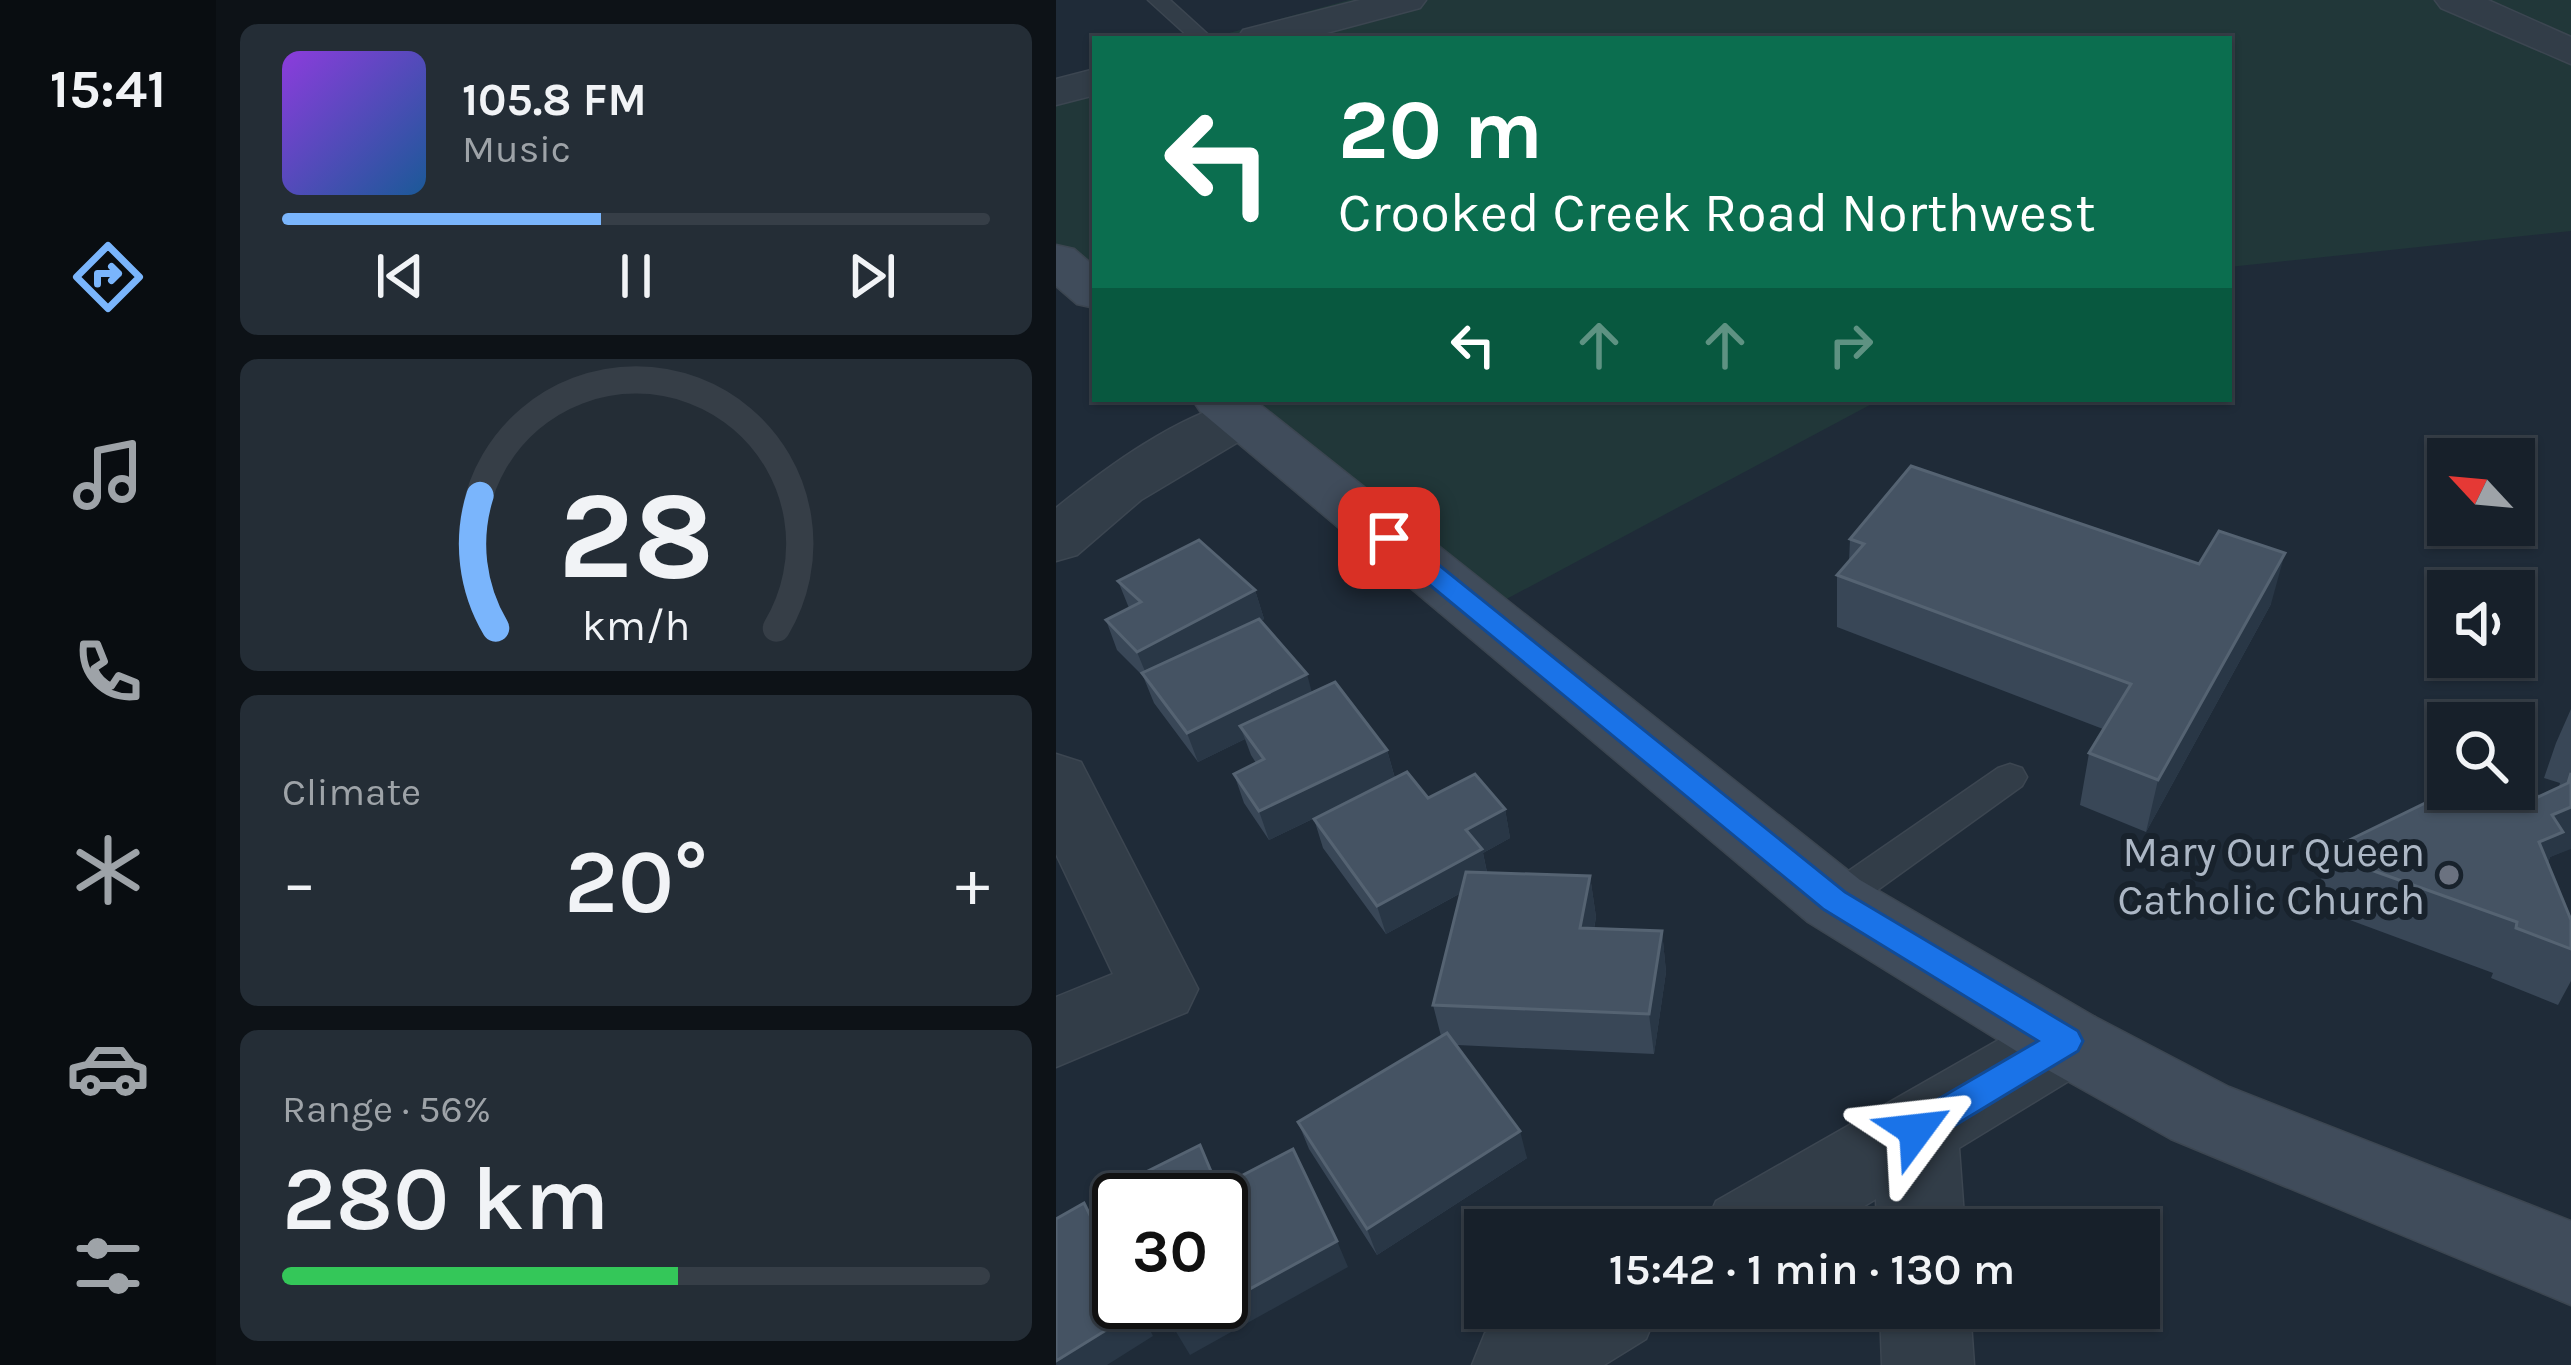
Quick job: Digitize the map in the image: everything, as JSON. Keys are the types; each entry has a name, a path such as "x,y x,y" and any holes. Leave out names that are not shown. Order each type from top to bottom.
{"street":[{"path":"1268,36 1406,0"},
{"path":"2463,1 2571,52"},
{"path":"1056,92 1092,83"},
{"path":"1056,260 1092,290"},
{"path":"1056,541 1093,506 1230,408 1834,901 2066,1041 2200,1113 2571,1263"},
{"path":"1056,780 1159,989 1056,1034"},
{"path":"1782,1209 2066,1041"},
{"path":"1916,1130 1920,1209"},
{"path":"1518,1365 1579,1329"},
{"path":"1926,1329 1928,1365"}],"lane":[{"path":"1158,0 1200,36"},
{"path":"1834,901 2010,777"}],"green space":[{"path":"1349,0 2571,0 2571,231 2232,267 2232,36 1218,36"},
{"path":"1092,71 1092,288 1056,243 1056,81"},
{"path":"1239,402 1875,402 1499,603"}],"building":[{"path":"1911,466 2199,564 2219,531 2285,553 2158,780 2089,753 2131,684 1837,575 1864,544 1850,539"},
{"path":"1199,540 1255,590 1137,652 1106,620 1141,602 1118,581"},
{"path":"1259,619 1307,674 1187,733 1142,673"},
{"path":"1335,682 1387,750 1259,811 1234,774 1264,759 1240,726"},
{"path":"1407,772 1428,798 1475,774 1505,809 1466,830 1482,849 1377,906 1314,819"},
{"path":"2571,773 2571,807 2552,815 2563,832 2539,842 2571,920 2571,949 2516,928 2517,922 2329,855 2331,849 2427,802 2427,810 2535,810 2535,792 2538,797 2568,783"},
{"path":"1466,872 1590,876 1580,928 1662,931 1649,1014 1433,1005"},
{"path":"1447,1033 1520,1131 1367,1229 1298,1122"},
{"path":"1200,1145 1212,1173 1144,1173"},
{"path":"1293,1149 1337,1241 1248,1290 1247,1173"},
{"path":"1084,1203 1092,1219 1092,1329 1108,1329 1056,1361 1056,1219"}],"place":[{"name":"Mary Our Queen Catholic Church","path":"2449,875"}],"route":[{"path":"1389,538 1834,901 2066,1041 1916,1130"}]}
